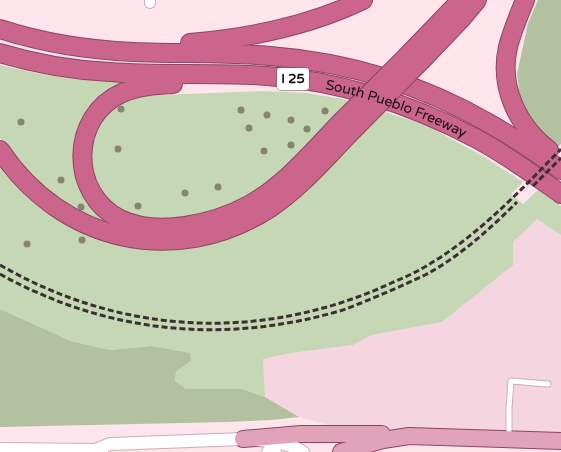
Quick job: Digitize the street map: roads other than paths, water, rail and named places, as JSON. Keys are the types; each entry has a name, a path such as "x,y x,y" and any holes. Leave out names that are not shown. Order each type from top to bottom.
{"highway":[{"path":"55,43 162,44 215,41 248,36 291,26 328,14 363,0"},
{"path":"0,150 33,190 74,219 105,232 143,240 170,241 201,237 215,233 242,224 275,205 296,187 348,125 414,58 461,0"},
{"path":"414,58 462,18 477,0"},
{"path":"525,0 510,37 508,48 506,71 509,94 518,116 528,131 540,143 561,159"},
{"name":"South Pueblo Freeway","path":"0,29 55,43 82,47 121,51 269,56 319,62 362,72 418,90 466,111 512,137 561,170"},
{"name":"South Pueblo Freeway","path":"0,53 58,66 109,72 267,76 290,78 357,91 401,105 455,128 501,153 561,194"},
{"path":"290,78 171,84 139,87 121,93 99,110 88,126 83,139 82,163 85,178 91,192 96,200 107,211 120,219 139,226 164,227 192,225 207,222 235,212 263,197 348,125"}],"main road":[{"path":"243,439 301,434 352,433 561,441"},
{"path":"341,452 383,440 409,436"}],"street":[{"path":"0,449 98,451 110,444 243,439 265,440 297,448 303,452"},
{"path":"268,452 275,452"}],"lane":[{"path":"509,440 509,408 512,381 548,384"}],"railway":[{"path":"0,265 45,288 91,305 138,316 186,322 234,323 282,317 330,306 378,289 423,268 443,256 496,213 561,149"},
{"path":"533,186 561,158"},
{"path":"0,274 60,302 128,322 197,330 266,326 301,320 343,310 425,275 450,260 474,242 517,202"}]}
